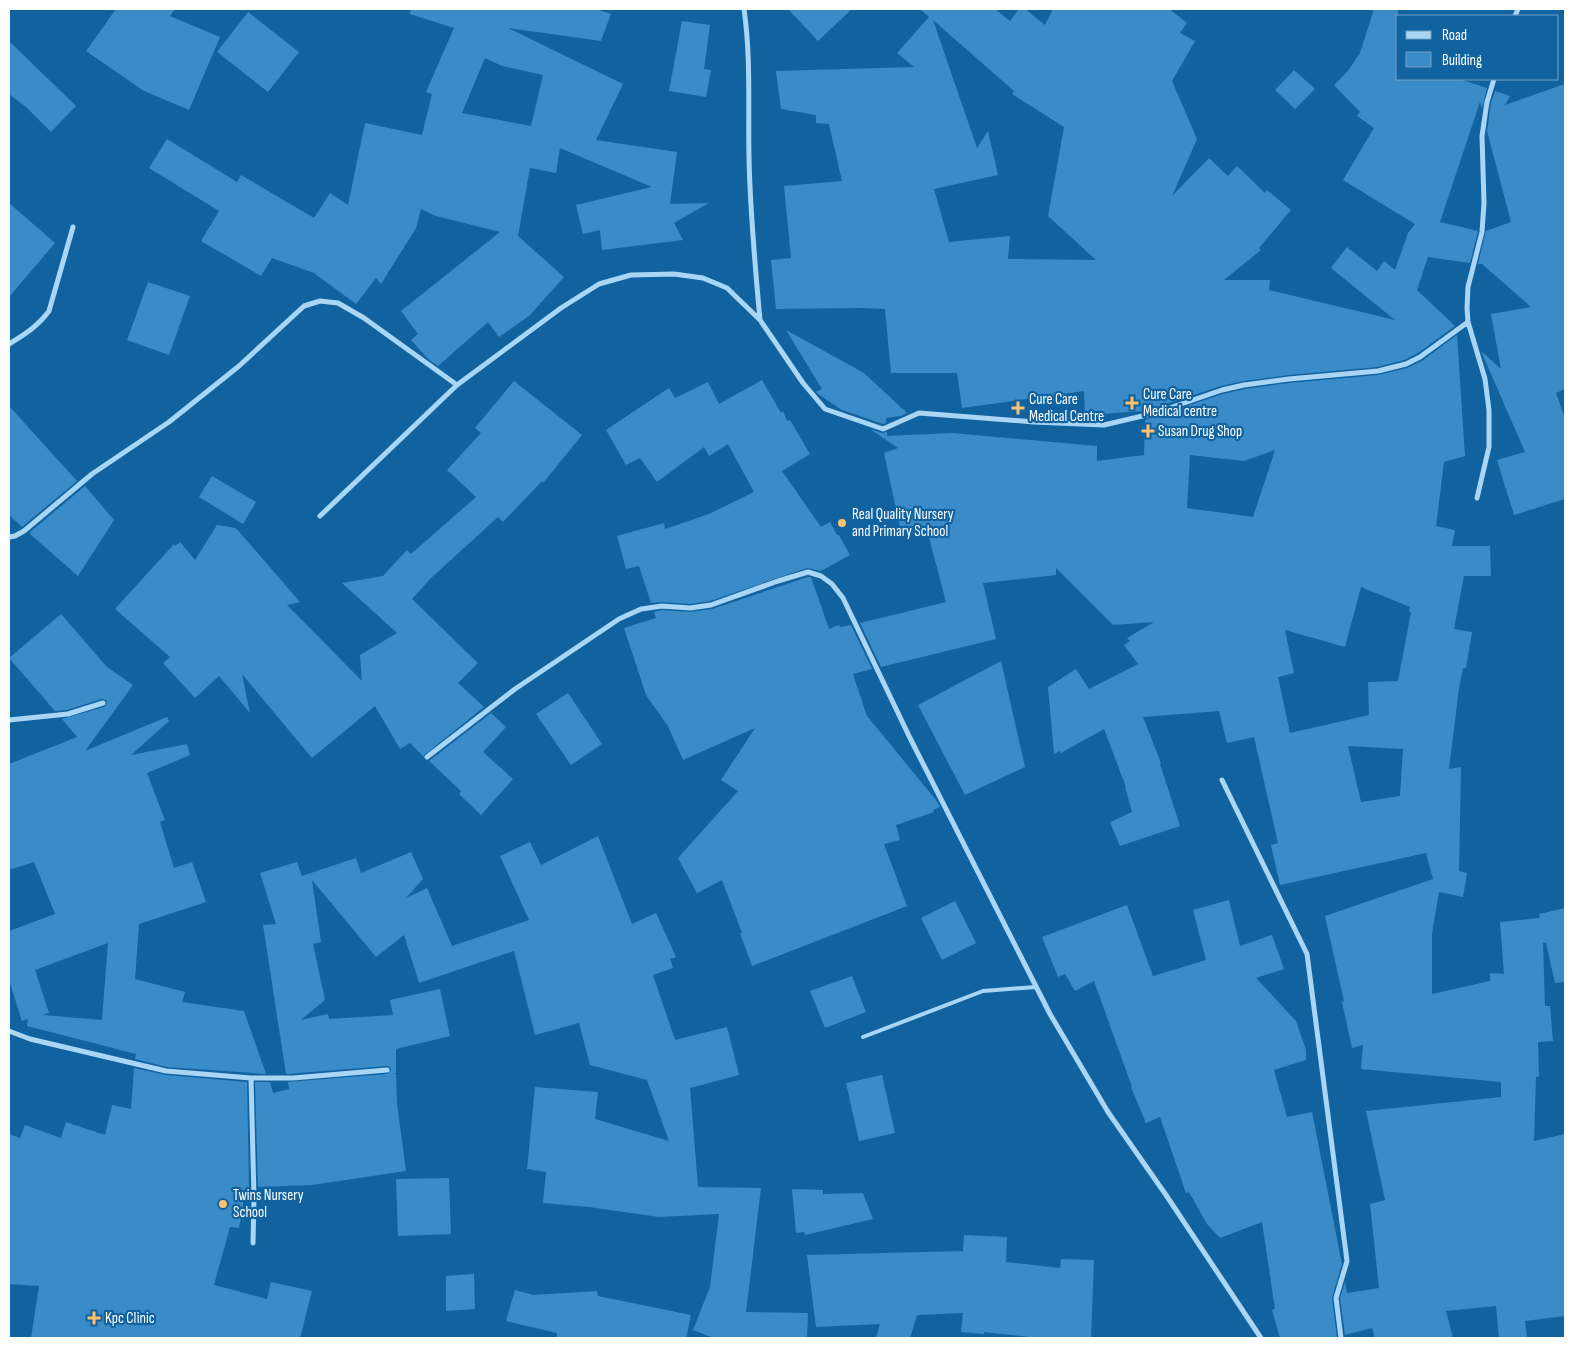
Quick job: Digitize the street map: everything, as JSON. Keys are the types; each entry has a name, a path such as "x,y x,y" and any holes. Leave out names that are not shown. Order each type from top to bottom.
{"street":[{"path":"744,9 753,237 760,320"},
{"path":"1477,498 1489,447 1489,410 1485,379 1468,322 1466,308 1468,287 1482,232 1484,203 1482,136 1487,102 1494,80"},
{"path":"9,344 42,321 49,311 73,227"},
{"path":"320,516 457,385 584,293 599,284 631,276 674,274 703,278 728,288 760,320 803,383 825,409 883,429 918,413 1034,422 1104,425 1155,413 1222,390 1244,385 1378,371 1406,364 1420,357 1468,322"},
{"path":"9,536 14,536 24,531 92,474 169,422 239,366 304,306 320,300 338,303 364,318 457,385"},
{"path":"427,757 515,689 619,619 641,609 662,606 690,608 712,605 778,580 808,572 821,576 832,584 843,598 910,738 1050,1014 1108,1112 1261,1338"},
{"path":"9,720 68,714 103,703"},
{"path":"1222,780 1306,954 1347,1261 1336,1298 1340,1338"},
{"path":"9,1031 30,1039 166,1071 251,1078 293,1078 387,1070"},
{"path":"251,1078 254,1197 253,1243"}],"lane":[{"path":"863,1037 983,992 1036,987"}],"building":[{"path":"116,9 175,9 170,16 220,37 189,110 144,91 86,51"},
{"path":"411,9 596,9 611,14 601,41 508,28 623,84 596,140 677,152 670,204 709,203 674,223 683,240 602,250 600,230 583,234 576,205 652,187 560,148 556,173 530,168 518,236 564,277 529,316 499,337 488,322 438,366 428,359 411,340 418,334 401,311 500,232 436,216 421,209 416,228 381,284 376,278 356,304 314,273 272,258 261,276 201,241 219,211 149,168 167,139 237,182 241,175 314,218 330,193 348,205 365,123 422,135 432,94 426,92 454,28 410,14","holes":["485,58 502,66 543,75 531,126 462,113"]},
{"path":"788,9 852,9 818,41"},
{"path":"920,9 995,9 1010,21 1019,9 1025,9 1045,25 1053,9 1169,9 1187,23 1180,33 1195,41 1172,81 1197,139 1172,196 1209,158 1228,176 1237,166 1265,193 1267,190 1291,210 1259,248 1261,250 1224,280 1270,280 1269,290 1395,320 1331,268 1347,247 1377,271 1384,261 1395,270 1408,233 1415,224 1343,180 1374,128 1357,116 1360,112 1334,85 1347,72 1360,53 1374,9 1398,9 1398,15 1396,15 1396,80 1462,80 1487,88 1482,109 1480,102 1440,222 1478,231 1470,263 1428,257 1417,290 1455,326 1418,353 1404,360 1377,367 1243,381 1221,386 1145,411 1085,415 1084,391 962,408 957,373 891,373 885,309 776,309 771,260 791,258 784,186 842,181 829,124 816,123 816,115 781,109 776,71 914,67 897,53 929,17","holes":["933,20 1014,91 1012,94 1064,127 1048,216 1096,260 1008,259 1010,236 949,242 934,189 998,175 988,131 977,148"]},
{"path":"248,12 299,52 268,92 217,52"},
{"path":"682,21 710,25 704,69 711,70 706,97 669,91"},
{"path":"9,41 76,106 51,132 26,107 9,94"},
{"path":"1294,70 1315,89 1295,109 1275,90"},
{"path":"1565,84 1565,389 1556,393 1565,418 1565,499 1514,515 1497,460 1525,452 1481,351 1501,369 1491,314 1531,307 1482,264 1478,264 1486,231 1511,222 1487,131 1491,103 1495,91 1510,96 1505,105"},
{"path":"9,203 55,243 9,297"},
{"path":"148,282 190,296 169,355 127,340"},
{"path":"786,330 864,373 907,413 901,416 886,418 886,423 883,424 842,410 818,394 816,392 822,389"},
{"path":"1457,335 1465,456 1444,462 1436,526 1455,530 1452,546 1490,546 1491,576 1464,576 1454,629 1472,632 1466,668 1463,668 1459,688 1449,769 1461,767 1459,871 1467,873 1463,897 1439,892 1432,933 1432,994 1490,981 1490,973 1504,974 1500,922 1540,918 1539,914 1565,908 1565,982 1555,983 1546,943 1543,943 1545,1006 1550,1006 1553,1041 1538,1042 1539,1077 1536,1077 1534,1141 1565,1134 1565,1316 1525,1321 1527,1338 1499,1338 1496,1306 1446,1311 1453,1338 1375,1338 1372,1328 1345,1335 1340,1298 1345,1282 1347,1293 1379,1288 1370,1204 1385,1200 1366,1111 1501,1097 1501,1082 1361,1069 1363,1045 1352,1048 1342,1002 1344,1001 1325,916 1433,879 1426,853 1280,885 1271,845 1278,843 1254,737 1227,743 1219,711 1143,717 1161,763 1180,826 1120,846 1110,822 1132,812 1126,787 1104,729 1061,753 1060,751 1054,754 1048,687 1076,669 1089,689 1138,664 1124,645 1130,641 1127,638 1154,622 1113,625 1056,568 1056,575 983,583 996,639 881,667 860,623 946,602 927,530 904,536 903,532 901,532 884,453 898,448 870,429 882,433 887,432 887,436 952,433 1097,446 1097,461 1144,455 1145,420 1223,394 1289,383 1378,375 1407,368 1422,361","holes":["1275,450 1253,517 1187,508 1190,455 1244,461","1361,587 1410,607 1409,612 1411,612 1398,681 1368,682 1369,715 1290,733 1278,677 1294,673 1285,630 1345,647","1348,746 1403,749 1400,796 1361,802"]},
{"path":"762,380 781,413 783,411 787,421 790,420 810,454 782,471 821,527 830,522 850,555 821,571 807,568 710,601 690,604 651,603 639,566 626,569 617,536 664,523 665,529 709,514 754,492 728,444 709,456 704,447 657,482 640,458 626,465 606,430 669,388 675,398 708,382 719,404"},
{"path":"514,381 582,435 543,483 542,481 503,522 498,517 430,579 412,599 478,663 458,683 484,707 423,756 410,743 400,749 375,706 312,758 242,674 250,713 219,676 195,698 163,663 170,657 115,609 174,544 175,546 180,542 195,560 217,525 236,528 300,602 287,605 362,681 360,655 397,633 342,583 383,576 407,550 411,554 476,497 447,470 481,433 475,428"},
{"path":"9,406 77,481 22,527 9,515"},
{"path":"212,476 256,502 243,524 199,497"},
{"path":"85,486 114,520 78,576 29,533"},
{"path":"811,577 829,629 839,625 840,627 851,625 872,669 853,674 867,716 940,807 933,810 934,812 896,825 900,840 884,844 907,906 752,966 722,880 697,893 678,858 738,791 721,780 755,728 683,760 668,726 646,695 624,628 656,618 654,612 662,610 690,612 712,609"},
{"path":"61,614 107,667 133,685 85,751 167,717 169,721 131,755 187,744 190,755 147,773 165,820 160,822 174,868 192,862 206,902 139,924 135,979 185,992 182,1002 244,1011 266,1074 167,1067 135,1059 136,1054 27,1026 28,1019 22,1021 9,980 9,931 55,914 34,862 9,870 9,764 77,737 62,719 104,707 107,703 106,700 102,699 67,710 55,711 9,658","holes":["108,943 102,1020 42,1015 49,1013 35,970"]},
{"path":"1001,661 1025,767 965,795 918,705"},
{"path":"568,693 602,744 571,765 536,714"},
{"path":"491,713 506,727 483,752 513,779 481,815 459,794 461,791 429,761"},
{"path":"598,836 632,924 656,913 676,957 670,959 673,968 653,975 675,1040 727,1027 739,1075 690,1088 698,1187 761,1188 746,1312 808,1313 807,1338 714,1338 693,1330 710,1287 719,1214 659,1217 589,1207 543,1203 546,1172 527,1169 535,1087 598,1092 595,1119 669,1141 647,1080 590,1065 579,1023 535,1035 514,951 419,983 404,935 376,957 312,880 321,942 313,944 325,1000 301,1020 328,1014 329,1019 393,1015 390,1000 440,989 450,1036 396,1049 396,1073 393,1074 396,1074 397,1103 406,1171 312,1185 258,1187 255,1082 270,1082 273,1093 289,1089 288,1082 387,1074 391,1070 387,1066 286,1074 263,925 276,924 260,873 297,862 302,876 356,858 361,873 411,852 423,879 406,898 427,888 452,946 529,920 500,856 530,842 541,865"},
{"path":"1229,900 1240,946 1272,935 1284,969 1256,978 1296,1021 1306,1050 1306,1060 1274,1070 1287,1117 1312,1112 1342,1264 1332,1298 1337,1338 1280,1338 1272,1310 1275,1309 1262,1222 1220,1238 1207,1224 1189,1192 1186,1193 1160,1117 1146,1123 1131,1087 1094,981 1075,991 1065,974 1058,977 1042,937 1127,905 1153,976 1206,960 1193,910"},
{"path":"955,901 976,943 942,960 921,918"},
{"path":"852,976 866,1012 825,1028 810,991"},
{"path":"134,1068 166,1075 247,1082 249,1187 246,1187 239,1228 230,1227 214,1285 267,1299 271,1282 312,1291 300,1338 31,1338 39,1286 9,1284 9,1134 20,1138 25,1125 61,1138 66,1122 105,1135 112,1105 131,1109"},
{"path":"882,1075 895,1133 859,1141 846,1083"},
{"path":"449,1178 451,1234 398,1236 396,1179"},
{"path":"792,1189 823,1190 823,1194 863,1193 873,1219 805,1235 804,1232 796,1233"},
{"path":"964,1235 1007,1237 1006,1262 1060,1268 1061,1259 1094,1260 1091,1338 1039,1338 984,1332 984,1334 961,1332 963,1313 917,1315 910,1338 876,1338 880,1324 816,1327 807,1255 963,1251"},
{"path":"474,1274 475,1309 446,1311 446,1276"},
{"path":"515,1290 533,1295 597,1291 598,1296 691,1315 686,1338 557,1338 557,1333 506,1321"}],"place":[{"name":"Cure Care Medical centre","path":"1132,403"},
{"name":"Cure Care Medical Centre","path":"1018,408"},
{"name":"Susan Drug Shop","path":"1148,431"},
{"name":"Real Quality Nursery and Primary School","path":"842,523"},
{"name":"Twins Nursery School","path":"223,1204"},
{"name":"Kpc Clinic","path":"94,1318"}]}
